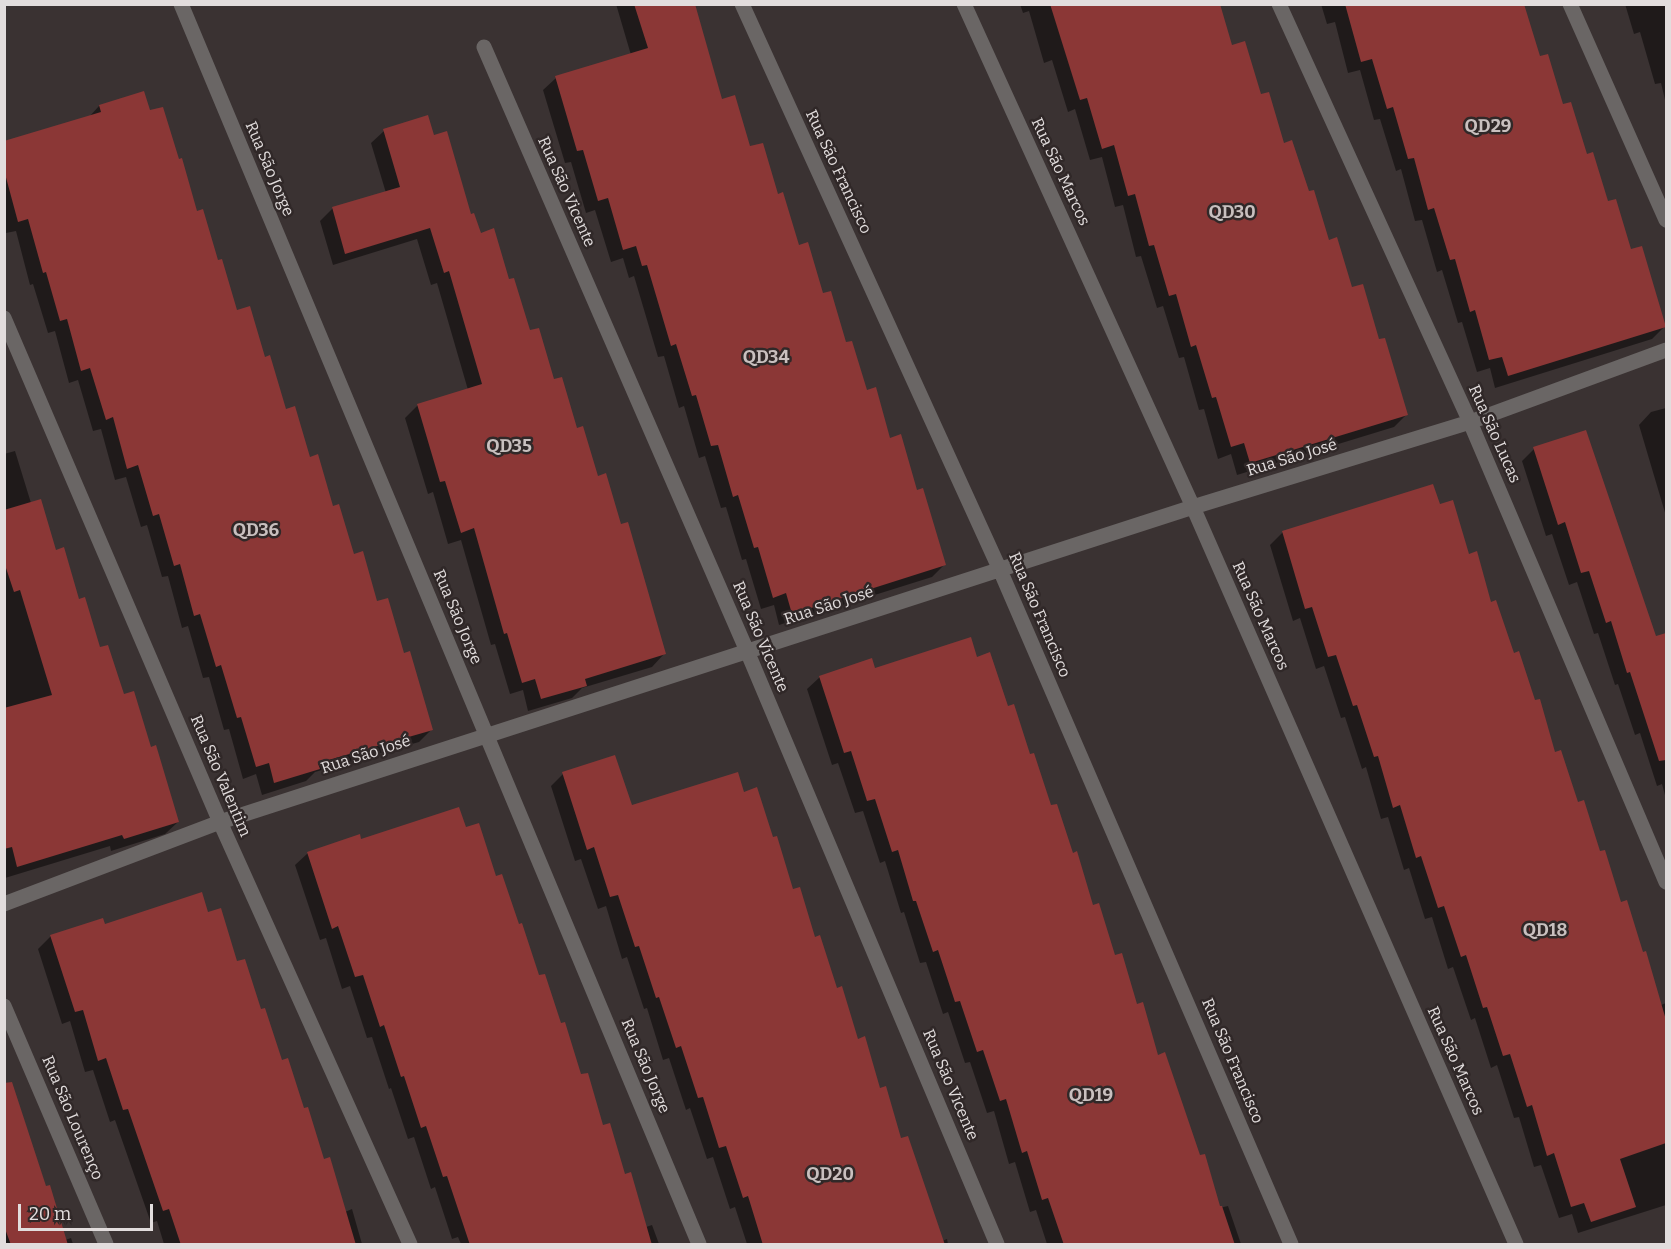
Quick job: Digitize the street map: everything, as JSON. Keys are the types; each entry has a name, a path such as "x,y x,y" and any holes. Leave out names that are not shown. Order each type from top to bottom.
{"street":[{"name":"Rua São Jorge","path":"181,4 699,1245"},
{"name":"Rua São Francisco","path":"742,4 1000,570 1291,1245"},
{"name":"Rua São Marcos","path":"964,4 1193,507 1516,1245"},
{"name":"Rua São Lucas","path":"1279,4 1470,422 1666,882"},
{"path":"1570,4 1666,220"},
{"name":"Rua São Vicente","path":"484,47 747,651 998,1245"},
{"name":"Rua São Valentim","path":"4,318 220,822 411,1245"},
{"name":"Rua São José","path":"4,904 220,822 1193,507 1470,422 1666,350"},
{"name":"Rua São Lourenço","path":"4,1006 106,1245"}],"building":[{"path":"634,4 695,4 722,99 735,95 750,146 763,143 778,194 783,192 799,245 808,242 823,293 831,291 846,342 852,341 867,390 876,387 890,438 901,434 917,490 923,488 946,565 792,614 786,593 773,598 758,547 754,548 738,495 733,497 718,445 711,446 696,395 692,396 676,344 671,346 647,265 642,266 636,246 623,250 608,198 598,201 583,150 577,151 555,76 648,48"},
{"path":"1050,4 1220,4 1232,45 1245,41 1261,94 1269,92 1284,143 1292,140 1309,191 1314,190 1329,240 1337,237 1352,287 1363,284 1379,339 1385,338 1408,415 1250,463 1244,443 1231,447 1216,397 1212,398 1196,345 1191,347 1176,294 1169,296 1154,245 1149,246 1135,194 1128,196 1114,145 1102,149 1087,98 1080,100"},
{"path":"1345,4 1524,4 1540,56 1548,54 1563,104 1571,102 1587,154 1593,152 1608,201 1616,199 1631,249 1642,246 1666,327 1508,376 1502,357 1489,360 1475,310 1470,312 1455,259 1450,260 1434,208 1428,210 1414,158 1408,159 1393,107 1387,109 1372,59 1361,62"},
{"path":"144,91 150,110 163,107 179,159 182,158 197,211 203,209 218,260 222,259 237,310 250,306 265,357 270,355 286,409 295,406 310,457 318,454 333,506 339,504 354,554 363,551 377,601 388,598 404,653 410,651 433,730 318,763 320,769 274,783 269,763 256,767 241,717 237,718 221,665 216,667 200,614 194,616 180,564 174,566 159,514 153,516 138,465 127,469 113,417 106,420 90,368 81,371 67,319 60,321 46,272 43,273 28,219 18,222 4,170 4,141 101,112 99,105"},
{"path":"428,115 434,135 447,131 471,214 474,213 481,233 494,228 509,279 514,278 530,330 539,328 554,379 562,377 577,428 583,426 598,476 606,473 621,524 628,522 666,654 585,679 587,686 541,699 535,679 522,683 507,633 504,634 474,528 461,533 445,481 440,482 417,404 482,384 449,271 444,273 430,228 345,254 332,207 400,187 383,129"},
{"path":"1586,430 1656,636 1666,633 1666,760 1659,761 1630,672 1627,673 1611,621 1606,623 1589,571 1581,573 1565,522 1558,525 1533,447"},
{"path":"1433,484 1440,504 1453,500 1469,554 1477,551 1491,602 1496,600 1514,653 1519,651 1535,700 1540,699 1555,752 1561,750 1578,802 1584,800 1600,851 1605,850 1621,902 1627,900 1643,952 1646,951 1666,1020 1666,1143 1620,1159 1636,1207 1591,1222 1584,1203 1571,1207 1554,1153 1547,1156 1532,1105 1527,1107 1510,1054 1503,1056 1487,1007 1483,1008 1466,955 1461,957 1444,906 1438,908 1421,856 1416,858 1400,805 1393,808 1378,756 1374,757 1357,705 1353,706 1336,655 1328,657 1312,607 1305,609 1282,531"},
{"path":"41,499 56,550 64,547 79,599 85,597 100,647 108,645 124,694 134,691 151,747 156,745 179,822 124,839 122,835 17,867 12,847 4,849 4,708 52,695 20,590 14,592 4,562 4,510"},
{"path":"971,637 977,657 990,652 1008,706 1014,704 1030,754 1034,753 1051,805 1057,804 1073,853 1077,851 1093,905 1099,903 1115,955 1122,953 1137,1004 1143,1002 1158,1055 1165,1052 1200,1155 1205,1154 1220,1206 1222,1206 1235,1245 1064,1245 1048,1198 1042,1200 1027,1151 1022,1153 1006,1099 1000,1101 983,1050 977,1052 960,1001 955,1002 938,950 933,952 916,901 913,901 898,850 892,852 875,799 867,801 851,751 844,753 819,676 872,658 875,668"},
{"path":"615,755 632,805 738,772 744,792 757,787 773,837 777,836 793,889 800,887 815,937 820,935 837,988 842,986 858,1039 865,1036 880,1088 886,1086 901,1138 908,1136 945,1245 763,1245 748,1196 743,1198 726,1146 719,1148 703,1097 698,1098 681,1046 676,1048 639,946 635,947 618,895 610,897 594,847 587,850 562,772"},
{"path":"459,807 466,827 479,823 496,876 502,874 519,924 522,923 539,975 545,974 561,1023 565,1022 581,1074 588,1073 603,1125 610,1123 625,1174 631,1172 652,1245 470,1245 447,1176 443,1177 426,1126 421,1128 384,1025 380,1027 363,975 355,977 338,926 332,929 307,852 360,834 361,839"},
{"path":"202,892 208,912 221,908 237,961 245,959 261,1009 265,1008 282,1060 288,1058 304,1108 308,1107 324,1159 330,1157 356,1245 181,1245 169,1209 163,1211 128,1109 123,1110 106,1058 98,1061 83,1010 75,1012 50,935 103,918 105,924"},
{"path":"12,1082 46,1186 50,1185 68,1245 11,1245 4,1226 4,1083"}],"district":[{"name":"QD29","path":"1488,127"},
{"name":"QD30","path":"1232,213"},
{"name":"QD34","path":"766,358"},
{"name":"QD35","path":"509,447"},
{"name":"QD36","path":"256,531"},
{"name":"QD18","path":"1545,931"},
{"name":"QD19","path":"1091,1096"},
{"name":"QD20","path":"830,1175"}]}
